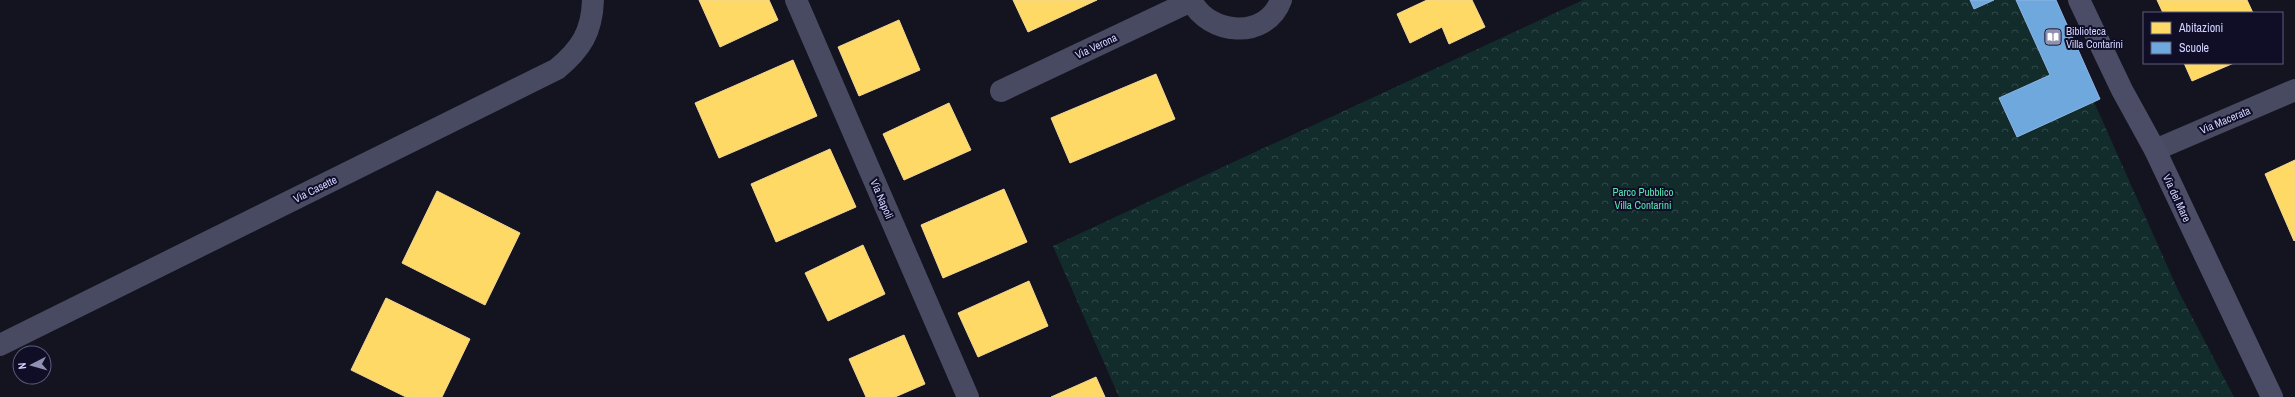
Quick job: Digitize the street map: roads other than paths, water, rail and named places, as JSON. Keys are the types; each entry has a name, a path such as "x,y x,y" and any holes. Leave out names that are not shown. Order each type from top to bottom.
{"main road":[{"name":"Via del Mare","path":"2079,0 2122,90 2155,150 2272,397"}],"street":[{"name":"Via Casette","path":"0,345 557,69 573,56 585,37 593,13 593,0"},
{"name":"Via Napoli","path":"796,0 968,397"},
{"name":"Via Verona","path":"1001,90 1191,1 1200,14 1212,24 1227,29 1242,29 1257,25 1270,16 1281,0"},
{"name":"Via Macerata","path":"2155,150 2295,90"}],"place":[{"name":"Biblioteca Villa Contarini","path":"2053,37"}],"park label":[{"name":"Parco Pubblico Villa Contarini","path":"1643,198"}]}
